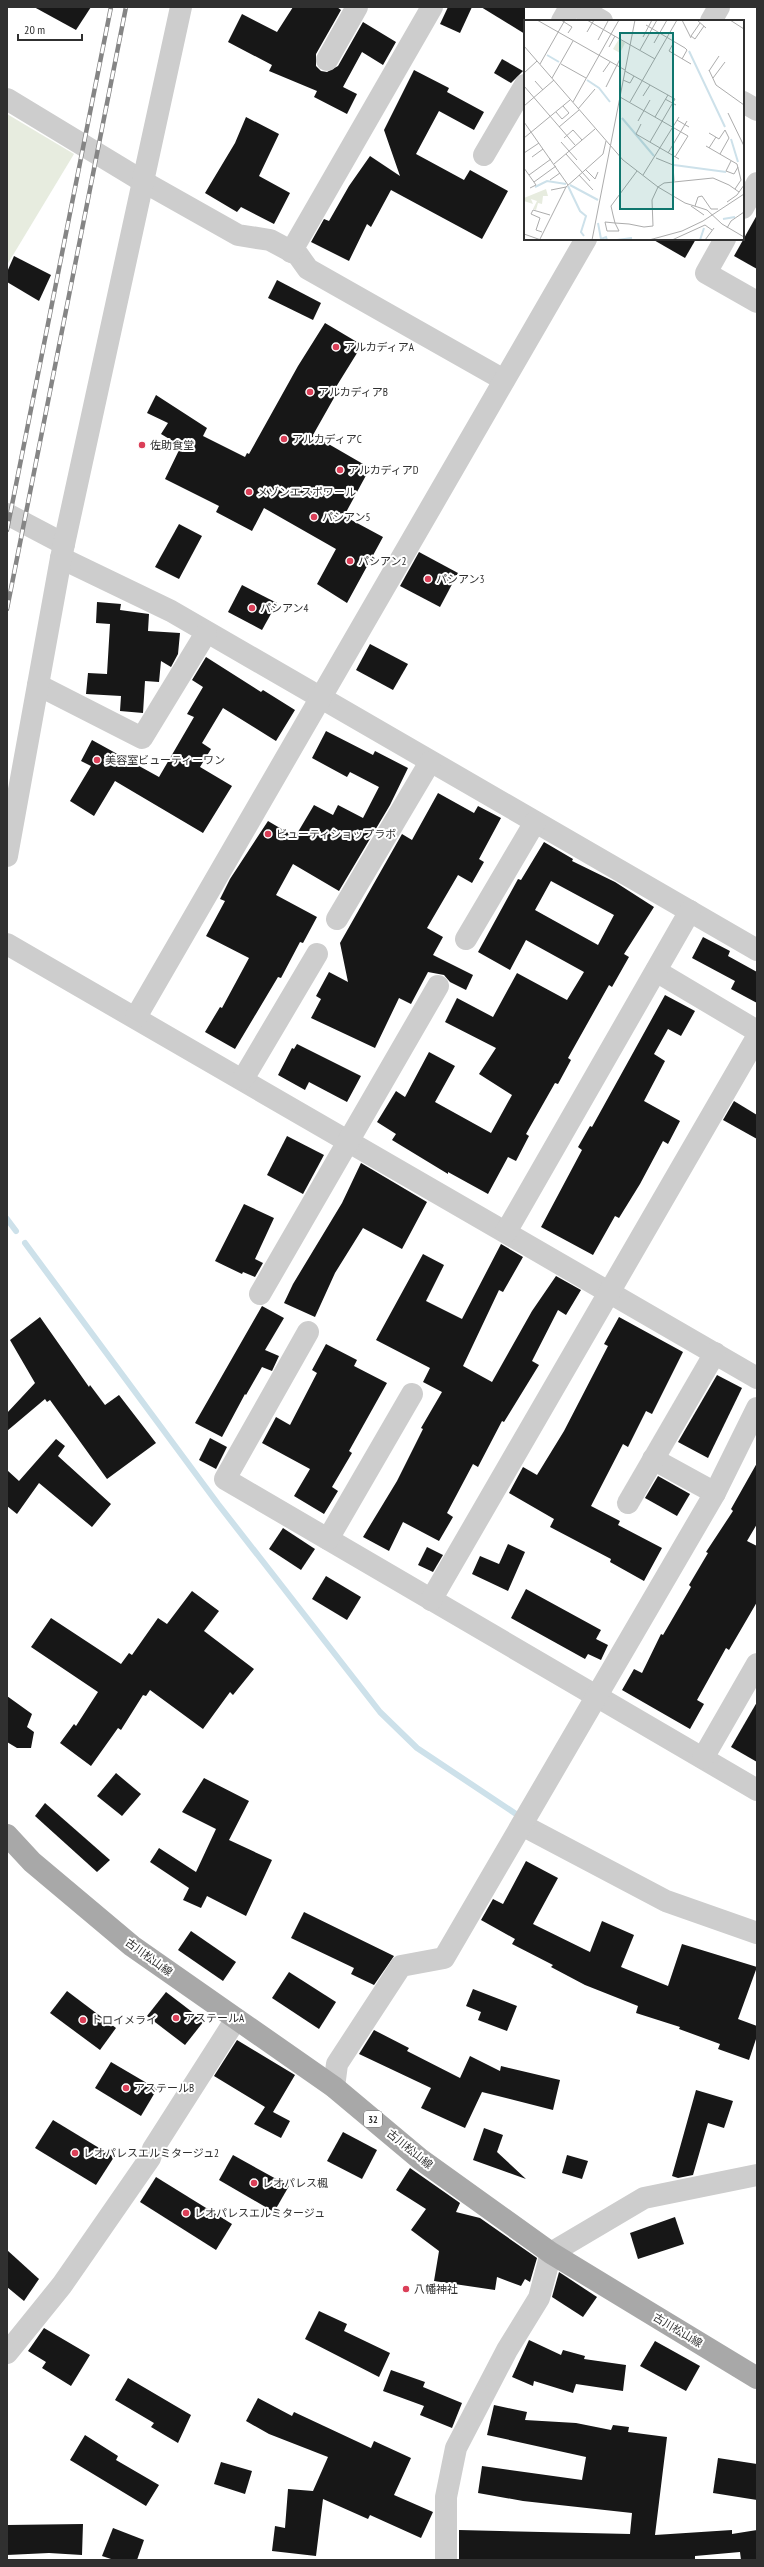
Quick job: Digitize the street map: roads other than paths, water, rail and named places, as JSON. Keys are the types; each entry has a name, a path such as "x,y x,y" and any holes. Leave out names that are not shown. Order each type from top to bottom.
{"main road":[{"name":"古川松山線","path":"7,1835 32,1862 132,1946 334,2087 420,2159 551,2253 757,2378"}],"street":[{"path":"7,856 63,551 144,182 180,7"},
{"path":"327,60 357,7"},
{"path":"291,252 432,7"},
{"path":"563,20 570,7"},
{"path":"578,7 600,20"},
{"path":"712,20 719,7"},
{"path":"484,155 524,87"},
{"path":"7,99 144,182 238,235 270,240 298,255 308,269 504,380"},
{"path":"744,103 757,110"},
{"path":"744,206 757,183"},
{"path":"136,1017 319,698 585,240"},
{"path":"724,240 706,273 757,302"},
{"path":"7,514 63,551 170,611 757,950"},
{"path":"38,685 142,738 206,633"},
{"path":"337,919 430,762"},
{"path":"466,939 535,822"},
{"path":"506,1232 690,911"},
{"path":"7,944 136,1017 757,1378"},
{"path":"243,1079 318,954"},
{"path":"656,971 757,1031"},
{"path":"260,1294 438,986"},
{"path":"431,1600 757,1036"},
{"path":"308,1332 224,1479 757,1790"},
{"path":"628,1503 715,1354"},
{"path":"328,1539 412,1394"},
{"path":"334,2087 337,2064 401,1966 444,1958 715,1493 757,1408"},
{"path":"653,1459 715,1493"},
{"path":"703,1758 757,1664"},
{"path":"522,1825 666,1901 757,1934"},
{"path":"8,2349 62,2285 150,2158 153,2149 236,2019"},
{"path":"446,2560 446,2497 456,2448 507,2350 539,2298 551,2253 644,2198 757,2175"}],"waterway":[{"path":"7,1219 16,1231"},
{"path":"25,1243 218,1504 380,1712 417,1748 516,1814"}],"railway":[{"path":"7,530 111,7"},
{"path":"7,609 126,7"}],"place":[{"name":"アルカディアA","path":"336,347"},
{"name":"アルカディアB","path":"310,392"},
{"name":"アルカディアC","path":"284,439"},
{"name":"佐助食堂","path":"142,445"},
{"name":"アルカディアD","path":"340,470"},
{"name":"メゾンエスポワール","path":"249,492"},
{"name":"パシアン5","path":"314,517"},
{"name":"パシアン2","path":"350,561"},
{"name":"パシアン3","path":"428,579"},
{"name":"パシアン4","path":"252,608"},
{"name":"美容室ビューティーワン","path":"97,760"},
{"name":"ビューティショップラボ","path":"268,834"},
{"name":"アステールA","path":"176,2018"},
{"name":"トロイメライ","path":"83,2020"},
{"name":"アステールB","path":"126,2088"},
{"name":"レオパレスエルミタージュ2","path":"75,2153"},
{"name":"レオパレス楓","path":"254,2183"},
{"name":"レオパレスエルミタージュ","path":"186,2213"},
{"name":"八幡神社","path":"406,2289"}]}
